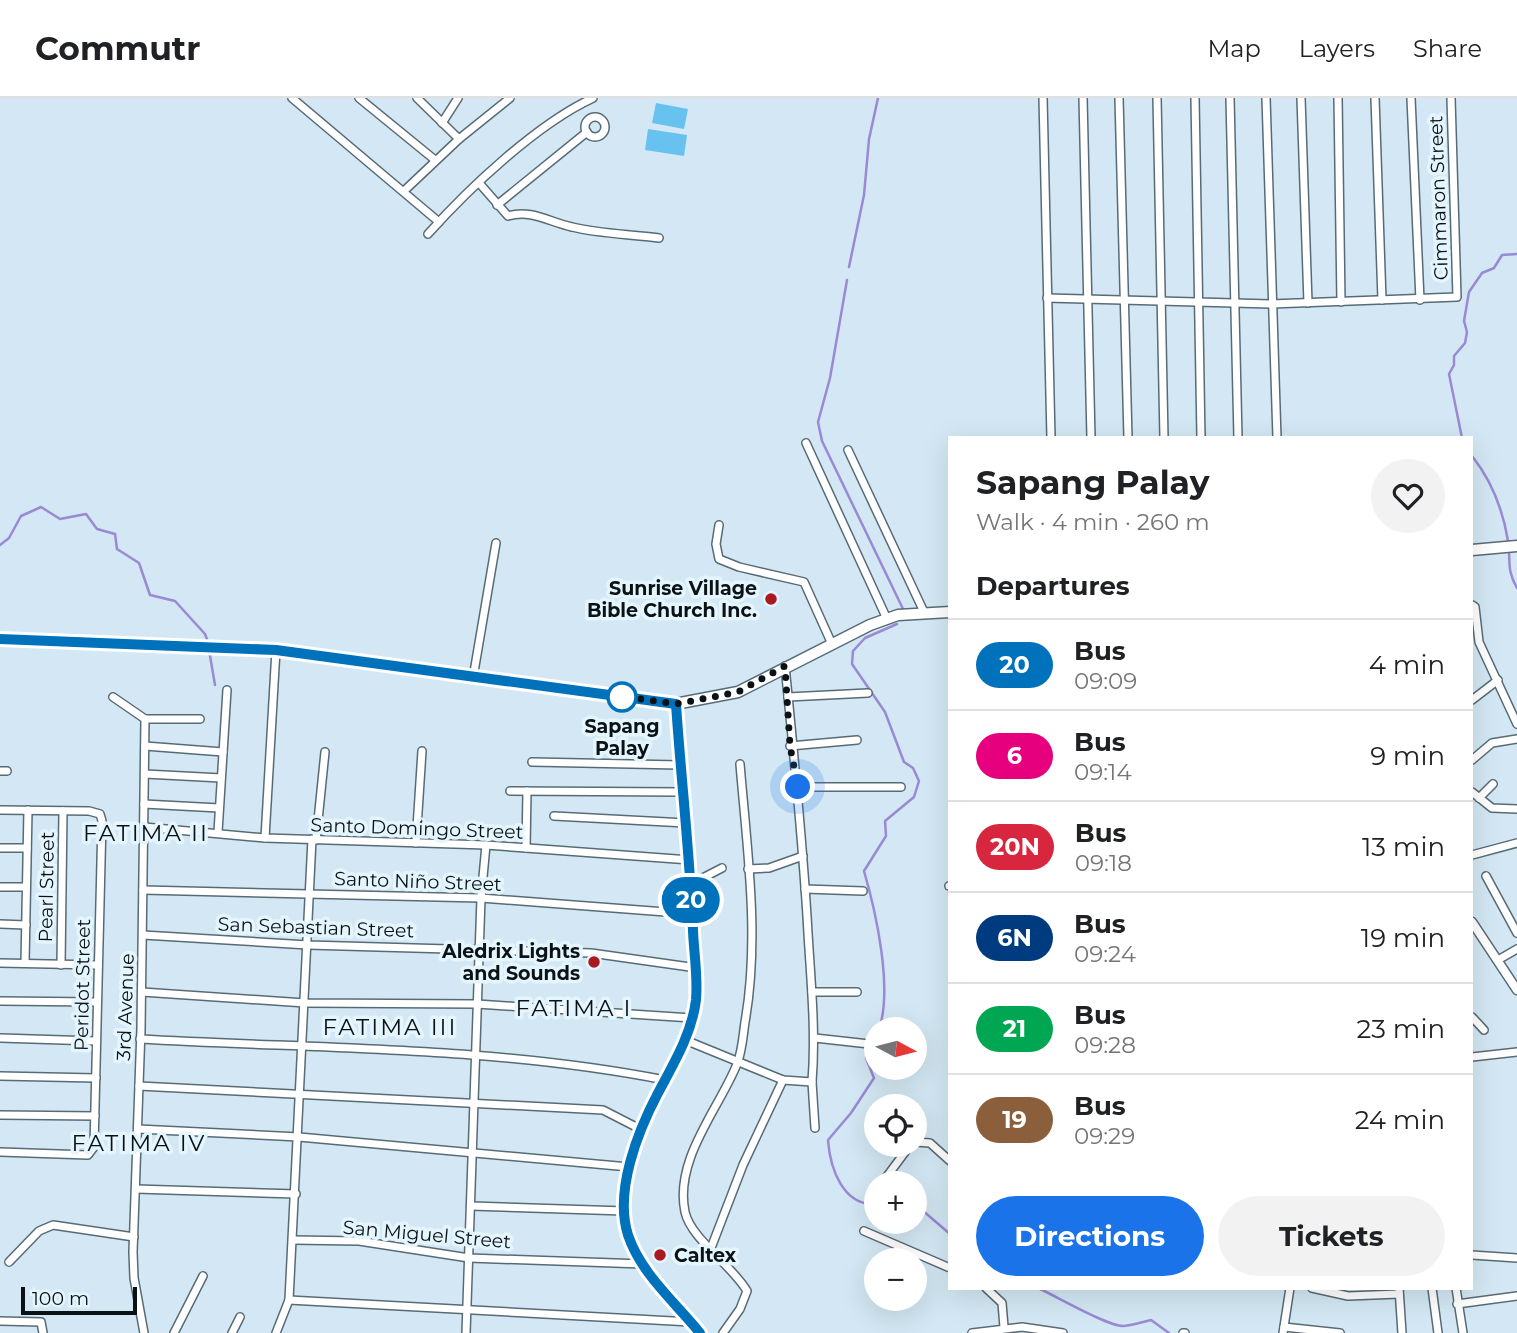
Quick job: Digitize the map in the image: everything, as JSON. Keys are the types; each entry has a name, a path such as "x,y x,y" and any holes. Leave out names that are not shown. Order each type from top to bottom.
{"main road":[{"path":"1473,550 1517,546"},
{"path":"0,639 276,650 676,704 738,692 831,642 898,615 948,612"},
{"path":"676,704 697,968 692,1018 685,1040 642,1130 629,1167 625,1210 628,1234 643,1264 700,1333"}],"street":[{"path":"292,98 405,190 439,222"},
{"path":"361,98 435,160"},
{"path":"417,98 459,139"},
{"path":"442,123 458,98"},
{"path":"405,190 435,160 510,98"},
{"path":"428,234 539,132 593,98"},
{"path":"1043,98 1051,436"},
{"path":"1083,98 1091,436"},
{"path":"1119,98 1128,436"},
{"path":"1157,98 1164,436"},
{"path":"1195,98 1196,300 1201,436"},
{"path":"1230,98 1238,436"},
{"path":"1266,98 1277,436"},
{"path":"1301,98 1308,303"},
{"path":"1338,98 1342,302"},
{"path":"1375,98 1382,300"},
{"path":"1047,298 1161,298 1271,304 1420,300 1411,98"},
{"name":"Cimmaron Street","path":"1420,300 1457,298 1451,98"},
{"path":"584,102 590,118"},
{"path":"590,118 600,118 604,131 596,136 587,132 585,126 590,118"},
{"path":"498,205 587,132"},
{"path":"480,184 508,216 519,213 535,215 572,227 659,238"},
{"path":"806,443 887,619"},
{"path":"848,450 924,612"},
{"path":"719,525 716,544 719,559 739,567 804,582 831,642"},
{"path":"473,678 496,543"},
{"path":"1473,606 1478,618 1479,642 1517,724"},
{"path":"265,838 276,650"},
{"path":"785,666 790,746 798,787 816,1038 812,1082 815,1128"},
{"path":"1473,699 1498,680"},
{"path":"218,832 227,690"},
{"path":"788,697 868,693"},
{"path":"113,697 145,719 200,719"},
{"name":"3rd Avenue","path":"144,1333 134,1278 134,1237 142,992 145,719"},
{"path":"1473,759 1492,743 1517,739"},
{"path":"790,746 858,740"},
{"path":"145,746 223,751"},
{"path":"416,843 422,751"},
{"path":"276,1333 289,1300 309,893 324,752"},
{"path":"532,762 680,765"},
{"path":"723,1333 740,1309 747,1291 686,1213 684,1189 694,1150 738,1062 752,978 748,869 740,764"},
{"path":"145,774 221,778"},
{"path":"1479,798 1493,784"},
{"path":"798,787 901,787"},
{"path":"510,791 682,792"},
{"path":"526,848 527,791"},
{"path":"1473,793 1492,808 1517,809"},
{"path":"144,804 219,808"},
{"path":"0,810 63,811"},
{"path":"25,963 29,810"},
{"name":"Peridot Street","path":"0,1152 88,1155 94,1147 100,814 63,811"},
{"name":"Pearl Street","path":"61,965 63,811"},
{"path":"554,816 686,822"},
{"name":"Santo Domingo Street","path":"144,827 265,838 486,845 690,860"},
{"path":"1473,855 1517,844"},
{"path":"466,1333 474,1055 486,845"},
{"path":"0,848 27,848"},
{"path":"748,869 769,868 803,856"},
{"path":"691,884 722,868"},
{"path":"1486,876 1517,933"},
{"path":"0,887 26,887"},
{"path":"806,889 863,891"},
{"name":"Santo Niño Street","path":"143,890 481,898 692,914"},
{"path":"1510,922 1517,914"},
{"path":"0,924 26,925"},
{"path":"1473,924 1517,988"},
{"name":"San Sebastian Street","path":"143,935 308,945 591,953 697,968"},
{"path":"1473,940 1480,936"},
{"path":"1498,960 1517,949"},
{"path":"0,963 98,965"},
{"path":"142,992 305,1003 477,1003 692,1018"},
{"path":"812,992 857,992"},
{"path":"0,1001 97,1002"},
{"path":"1473,1018 1484,1030"},
{"path":"0,1038 95,1041"},
{"path":"816,1038 864,1043"},
{"path":"140,1039 238,1046 302,1044 474,1055 591,1065 665,1080"},
{"path":"685,1040 783,1080 812,1082"},
{"path":"1473,1057 1517,1052"},
{"path":"0,1076 96,1078"},
{"path":"711,1248 743,1165 783,1080"},
{"path":"139,1086 603,1110 642,1130"},
{"path":"0,1115 95,1116"},
{"path":"138,1129 299,1137 629,1167"},
{"path":"927,1143 948,1158"},
{"path":"136,1189 296,1194"},
{"path":"471,1206 625,1210"},
{"path":"9,1262 39,1231 53,1226 134,1237"},
{"path":"871,1234 948,1267"},
{"name":"San Miguel Street","path":"293,1240 359,1241 470,1258 643,1264"},
{"path":"1473,1255 1517,1258"},
{"path":"174,1333 202,1276"},
{"path":"988,1290 1002,1303 1004,1327"},
{"path":"1290,1290 1283,1330 1340,1333"},
{"path":"1321,1290 1348,1296 1399,1291 1402,1333"},
{"path":"1432,1290 1438,1333"},
{"path":"1456,1290 1464,1333"},
{"path":"1457,1304 1517,1296"},
{"path":"289,1300 691,1322"},
{"path":"232,1333 240,1317"},
{"path":"0,1321 41,1322 43,1333"},
{"path":"972,1333 1004,1327 1063,1333"}],"shaded area":[{"path":"656,103 688,109 684,129 652,123"},
{"path":"648,129 687,135 684,156 645,150"}],"waterway":[{"path":"849,267 864,195 869,139 878,98"},
{"path":"1462,436 1449,374 1454,365 1454,356 1465,343 1467,332 1464,321 1469,292 1482,273 1494,268 1502,255 1517,254"},
{"path":"847,280 830,378 818,422 822,441 904,611"},
{"path":"1473,457 1490,485 1503,518 1510,570 1517,588"},
{"path":"0,545 9,538 21,516 41,507 60,519 86,514 97,529 115,534 117,549 139,563 150,595 175,601 205,634 208,642"},
{"path":"882,1017 884,972 878,928 864,871 886,836 885,821 914,797 919,781 913,768 904,762 885,712 852,664 853,651 865,638 897,624"},
{"path":"209,650 215,685"},
{"path":"864,1203 855,1199 840,1184 828,1140 851,1113 873,1080"},
{"path":"927,1214 948,1232"},
{"path":"1042,1290 1107,1322 1124,1326 1151,1320 1169,1333"}],"bus line":[{"name":"20","path":"0,639 230,646 276,650 482,680 676,704 690,860 693,940 697,968 696,999 685,1040 653,1103 629,1167 625,1210 628,1234 643,1264 700,1333"}],"place":[{"name":"Sunrise Village Bible Church Inc.","path":"771,599"},
{"name":"Sapang Palay","path":"622,697"},
{"name":"Aledrix Lights and Sounds","path":"594,962"},
{"name":"Caltex","path":"660,1255"}],"district":[{"name":"FATIMA II","path":"146,833"},
{"name":"FATIMA I","path":"574,1008"},
{"name":"FATIMA III","path":"390,1027"},
{"name":"FATIMA IV","path":"139,1143"}],"route":[{"path":"622,697 619,696 676,704 738,692 785,666 790,746 798,787"}]}
